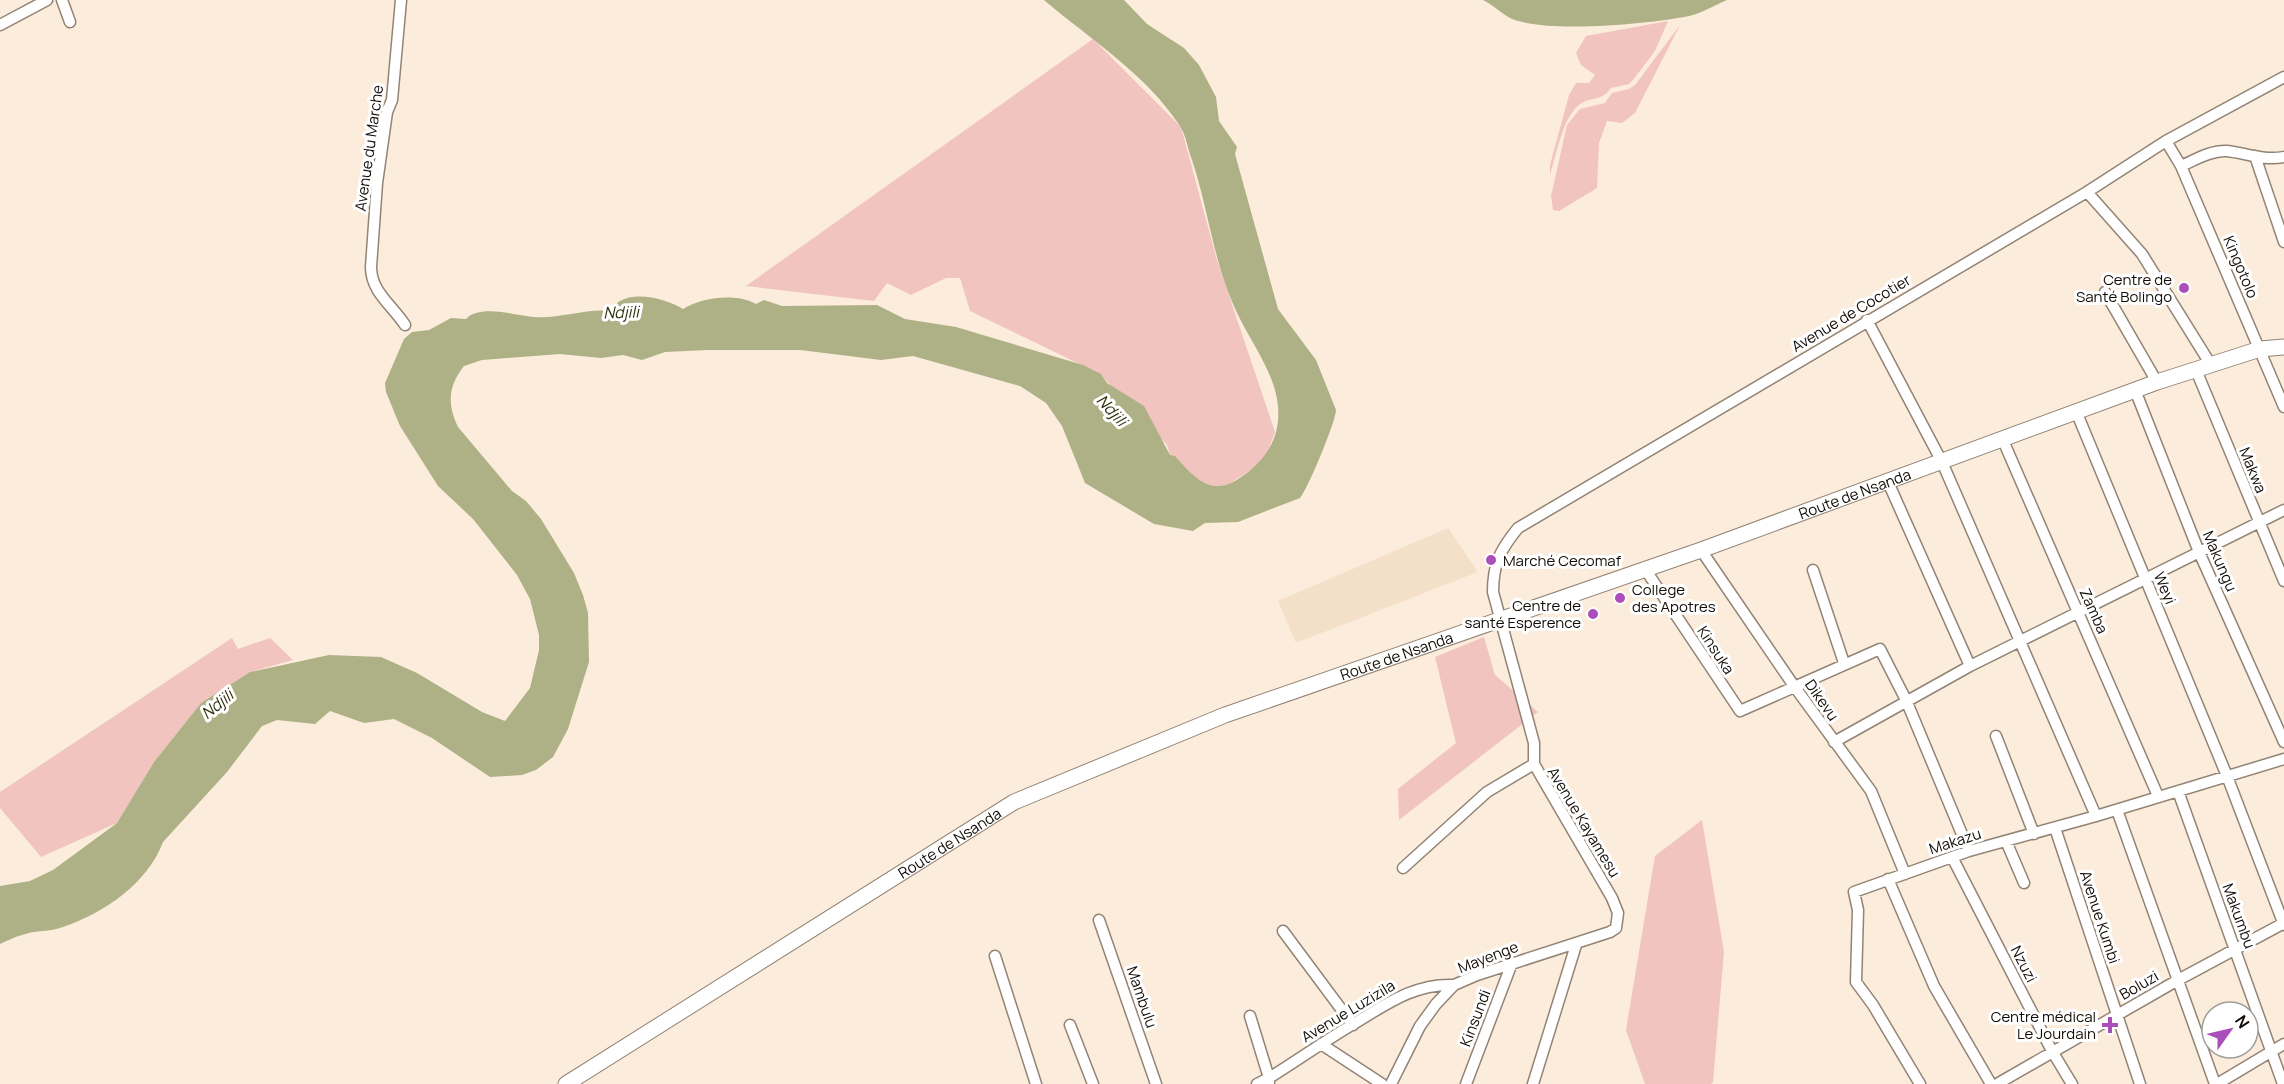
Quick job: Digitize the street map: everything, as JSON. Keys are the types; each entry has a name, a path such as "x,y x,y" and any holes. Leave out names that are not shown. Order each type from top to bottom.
{"street":[{"path":"0,25 47,0"},
{"path":"62,0 70,22"},
{"name":"Avenue du Marche","path":"401,0 392,100 387,112 376,183 371,278 375,288 405,325"},
{"name":"Avenue de Cocotier","path":"1501,617 1493,592 1493,569 1507,542 1518,528 2087,192 2166,141 2284,76"},
{"name":"Kingotolo","path":"2166,141 2181,166 2284,407"},
{"path":"2181,166 2218,152 2284,157"},
{"path":"2255,156 2284,242"},
{"path":"2087,192 2142,254 2211,365"},
{"path":"2105,292 2157,382"},
{"path":"1867,320 1942,462 2096,816"},
{"name":"Route de Nsanda","path":"566,1084 1014,802 1224,716 1501,617 1701,550 2157,382 2260,349 2284,347"},
{"name":"Makwa","path":"2196,370 2284,581"},
{"name":"Makungu","path":"2135,390 2199,552 2284,741"},
{"name":"Weyi","path":"2076,411 2227,776 2284,924"},
{"name":"Zamba","path":"2002,438 2158,796"},
{"path":"1888,482 1970,666"},
{"path":"1834,742 1970,666 2284,510"},
{"name":"Dikevu","path":"1701,550 1794,686 1871,791 1905,874"},
{"name":"Kinsuka","path":"1645,569 1740,711 1794,686"},
{"path":"1813,570 1844,663"},
{"name":"Avenue Kayamesu","path":"1501,617 1520,697 1534,743 1534,764 1612,898 1618,921 1616,928 1610,932"},
{"path":"1794,686 1880,649 1906,700 1969,851"},
{"path":"1996,736 2034,834"},
{"name":"Makazu","path":"1920,1084 1873,1005 1856,982 1858,910 1854,892 1969,851 2055,828 2284,759"},
{"path":"1403,868 1487,792 1534,764"},
{"name":"Makumbu","path":"2178,790 2283,1084"},
{"path":"2116,810 2216,1084 2284,1044"},
{"name":"Avenue Kumbi","path":"2055,828 2140,1084"},
{"path":"2007,841 2024,883"},
{"name":"Nzuzi","path":"1952,857 2052,1052 2072,1084"},
{"path":"1888,879 1934,986 1991,1084"},
{"name":"Mambulu","path":"1099,920 1156,1084"},
{"name":"Boluzi","path":"1991,1084 1997,1084 2234,948 2284,924"},
{"path":"1283,931 1353,1025"},
{"name":"Mayenge","path":"1391,1084 1420,1026 1436,1004 1454,986 1512,963 1576,945 1610,932"},
{"path":"1533,1084 1576,945"},
{"path":"995,956 1036,1084"},
{"name":"Kinsundi","path":"1466,1084 1512,963"},
{"name":"Avenue Luzizila","path":"1269,1081 1321,1044 1380,1007 1428,986 1454,986"},
{"path":"1250,1016 1269,1081 1257,1084"},
{"path":"1070,1025 1093,1084"},
{"path":"1321,1044 1382,1084"},
{"path":"1980,1084 1991,1084"}],"shaded area":[{"path":"1668,21 1655,51 1629,84 1611,88 1603,96 1584,102 1573,111 1564,127 1550,175 1550,165 1569,95 1576,83 1589,83 1595,75 1581,65 1576,53 1586,36"},
{"path":"1680,25 1635,113 1622,123 1607,121 1599,143 1597,188 1559,211 1553,210 1551,196 1567,125 1580,109 1605,103 1612,93 1629,89 1635,85"},
{"path":"1093,39 1181,127 1217,260 1275,432 1266,456 1257,466 1226,486 1211,486 1199,481 1170,455 1167,445 1100,374 970,311 960,278 946,278 911,295 887,283 874,301 746,286"},
{"path":"1448,528 1478,572 1296,643 1278,601"},
{"path":"1484,637 1495,675 1538,712 1399,820 1398,789 1456,743 1435,657"},
{"path":"232,638 238,649 270,638 293,660 250,672 201,703 154,762 117,823 41,857 0,808 0,792"},
{"path":"1702,820 1724,952 1713,1082 1711,1084 1645,1084 1626,1030 1655,856"}],"water":[{"name":"Ndjili","path":"1044,0 1124,0 1147,24 1184,48 1199,65 1216,97 1219,121 1237,147 1235,154 1278,309 1316,360 1336,410 1321,455 1300,498 1238,522 1205,523 1193,531 1154,524 1085,483 1062,426 1046,403 1020,386 913,356 881,360 800,350 707,350 665,352 642,360 623,355 601,358 560,354 482,360 464,366 455,381 451,395 452,411 458,427 512,491 526,501 541,519 574,573 588,613 589,662 568,729 553,757 536,770 522,775 490,777 432,738 394,719 364,723 330,711 315,724 277,720 262,726 227,772 163,842 146,871 122,895 94,914 78,921 58,929 27,933 0,944 0,886 30,881 53,870 117,823 154,762 201,703 250,672 329,655 381,657 417,673 482,712 505,721 530,688 539,650 539,635 530,599 517,575 473,519 438,486 400,426 386,392 385,383 404,339 412,332 429,330 451,318 466,319 479,312 488,311 543,317 602,310 612,311 620,301 643,296 661,299 683,309 709,299 720,298 739,298 756,304 764,300 782,306 877,305 905,319 956,327 1083,365 1101,374 1107,383 1144,406 1170,455 1175,456 1195,476 1209,485 1226,485 1245,475 1254,467 1268,451 1273,441 1278,419 1276,394 1266,367 1226,287 1198,178 1182,130 1166,107 1134,73"},
{"path":"1483,0 1727,0 1694,15 1672,19 1572,27 1526,23 1510,18"}],"place":[{"name":"Centre de Santé Bolingo","path":"2184,288"},
{"name":"Marché Cecomaf","path":"1491,560"},
{"name":"College des Apotres","path":"1620,598"},
{"name":"Centre de santé Esperence","path":"1593,614"},
{"name":"Centre médical Le Jourdain","path":"2110,1025"}]}
